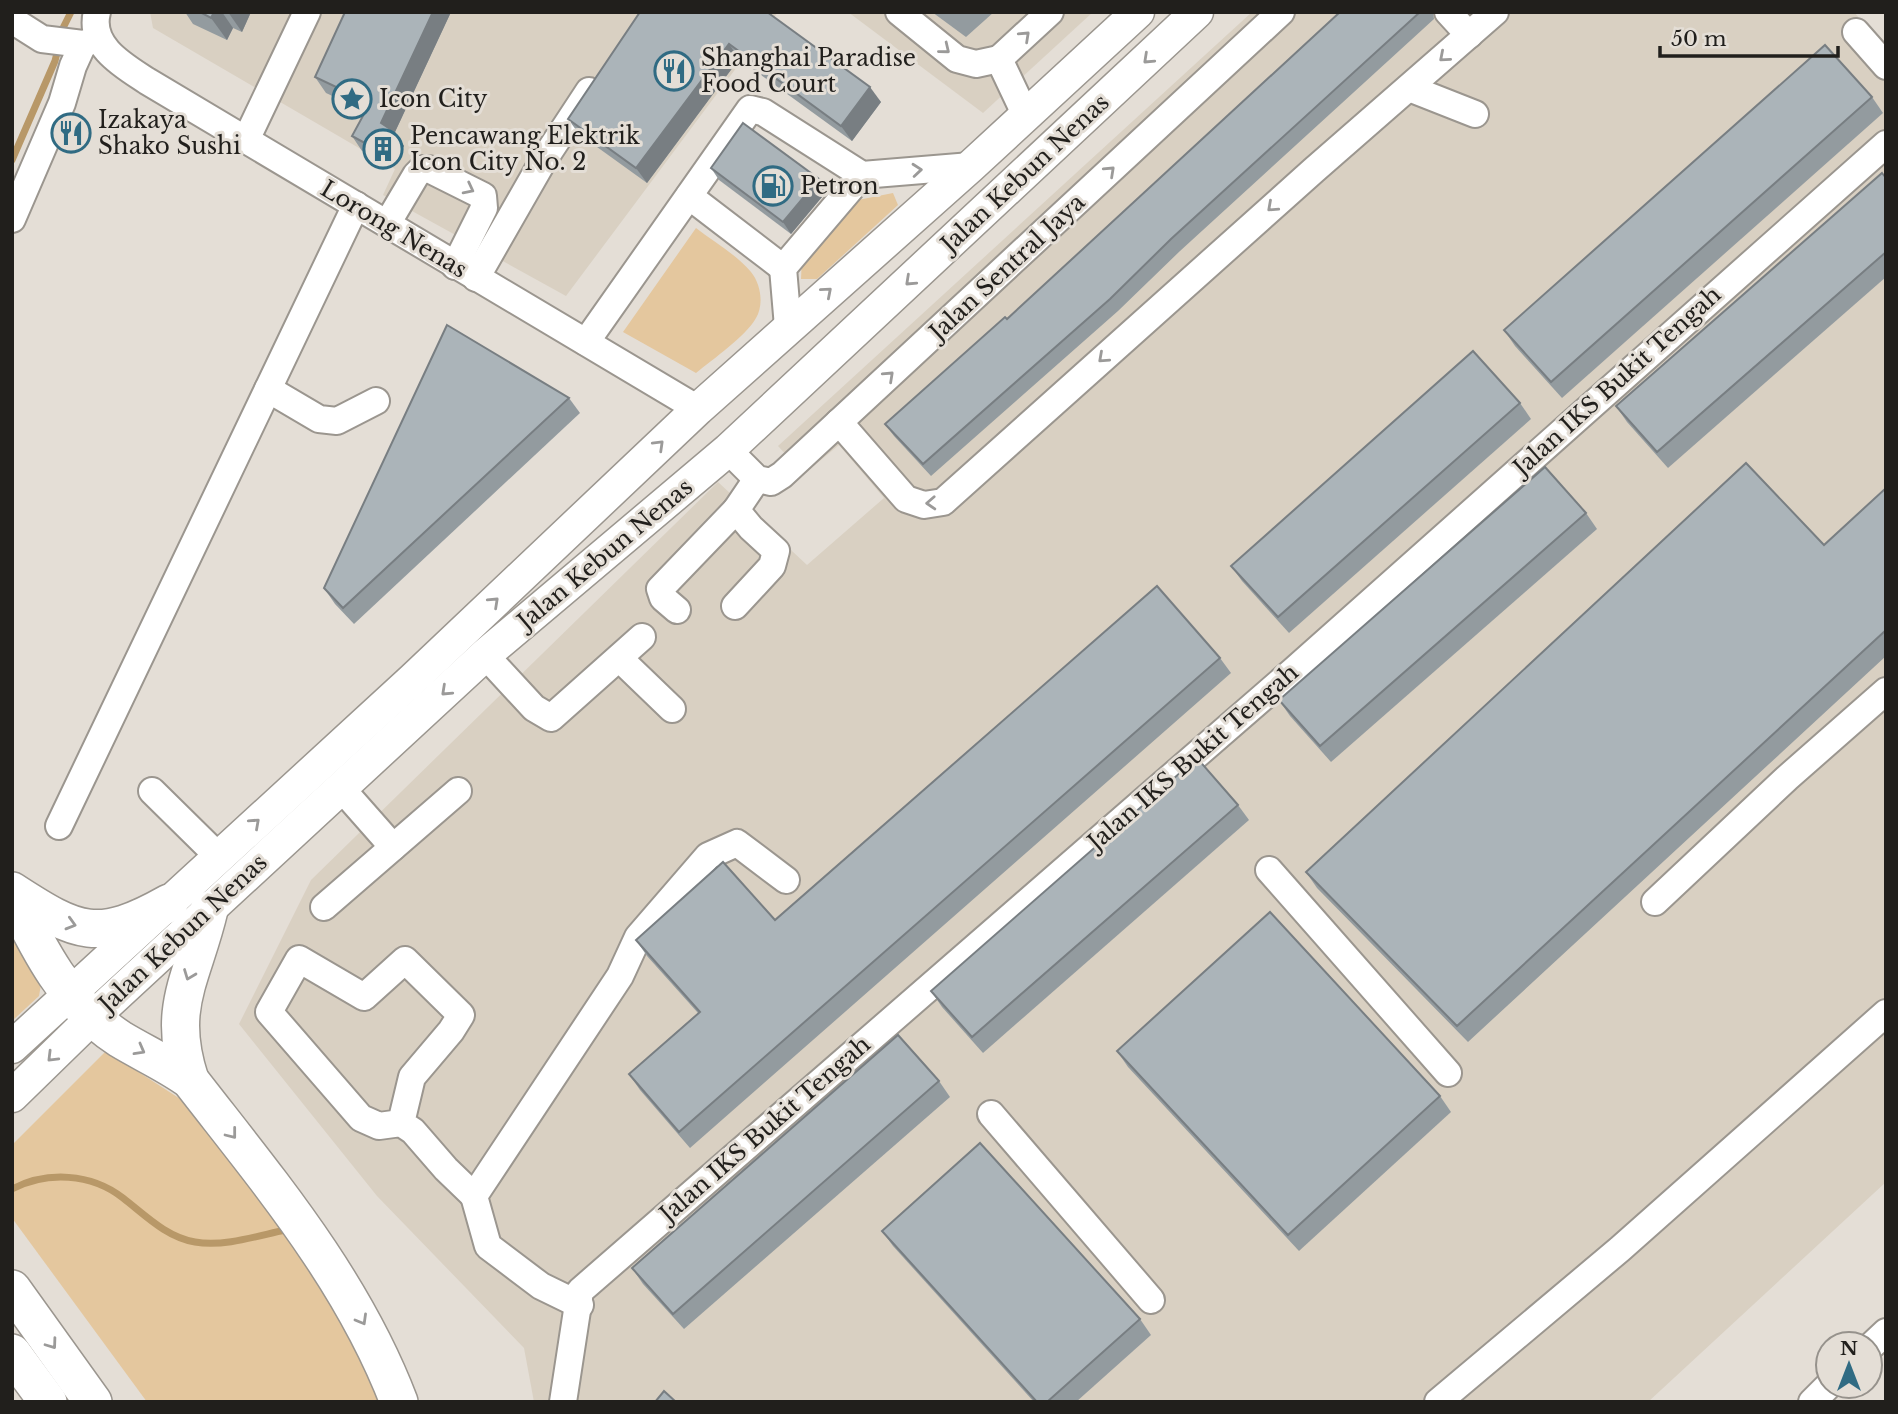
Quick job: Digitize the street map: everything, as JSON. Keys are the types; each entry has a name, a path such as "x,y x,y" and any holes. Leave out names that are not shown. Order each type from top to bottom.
{"highway":[{"path":"12,892 62,921 98,929 138,921 169,903"},
{"path":"12,892 49,967 80,1005 120,1038 171,1066 190,1080 312,1238 368,1331 399,1402"},
{"path":"190,1080 182,1056 180,1009 183,991 209,910"},
{"path":"12,1289 93,1402"},
{"path":"12,1353 48,1402"}],"main road":[{"name":"Jalan Kebun Nenas","path":"12,1096 80,1005 169,903 413,679 698,409 971,166 1138,12"},
{"name":"Jalan Kebun Nenas","path":"12,1047 80,1005 209,910 485,655 728,450 1198,12"}],"street":[{"path":"12,219 62,103 72,66 73,41 96,18 97,12"},
{"path":"246,141 307,12"},
{"path":"899,12 957,59 976,64 999,59 1050,12"},
{"name":"Jalan Sentral Jaya","path":"757,479 771,482 782,475 1281,12"},
{"path":"1448,12 1469,36"},
{"path":"839,422 906,499 924,505 943,502 1495,12"},
{"name":"Lorong Nenas","path":"12,20 113,58 246,141 698,409"},
{"path":"1856,32 1886,66"},
{"path":"999,59 1026,116"},
{"path":"466,272 606,67"},
{"path":"1409,88 1475,114"},
{"path":"586,342 750,109 763,112 862,174 971,166"},
{"name":"Jalan IKS Bukit Tengah","path":"563,1402 580,1292 1293,671 1886,144"},
{"path":"387,225 416,174 422,169 429,169 483,196 484,208 466,272"},
{"path":"788,327 783,268 862,174"},
{"path":"689,196 783,268"},
{"path":"59,826 356,205"},
{"path":"268,389 319,419 337,421 376,401"},
{"path":"677,610 663,598 660,589 736,510 757,479 728,450"},
{"path":"734,606 772,566 776,551 736,510"},
{"path":"485,655 534,708 551,718 642,637"},
{"path":"619,657 672,709"},
{"path":"1656,902 1787,778 1886,691"},
{"path":"341,788 393,846"},
{"path":"152,791 218,856"},
{"path":"324,907 458,791"},
{"path":"474,1196 620,976 638,937 708,856 737,843 786,880"},
{"path":"1269,870 1448,1073"},
{"path":"401,1124 412,1077 461,1015 405,960 364,998 299,959 269,1012 361,1118 379,1126 401,1124 413,1131 474,1196 488,1246 541,1286 580,1304"},
{"path":"1438,1402 1620,1249 1886,1013"},
{"path":"991,1114 1151,1300"}],"shaded area":[{"path":"150,12 778,12 566,296 383,195 395,169 153,28"},
{"path":"848,12 1093,12 983,113"},
{"path":"1252,12 1854,12 1886,49 1886,1182 1648,1402 534,1402 524,1348 377,1196 239,1024 311,880 718,482 807,565 884,498 839,445 804,474 778,446"},
{"path":"893,193 898,205 817,279 801,279 802,257 843,203"},
{"path":"696,228 732,254 751,272 757,282 761,301 756,318 745,332 696,373 623,332"},
{"path":"12,920 42,979 39,996 12,1021"},
{"path":"106,1051 185,1102 338,1297 388,1402 147,1402 12,1218 12,1145"}],"building":[{"path":"200,12 214,12 211,18"},
{"path":"345,12 433,12 381,123 393,131 381,152 352,136 370,103 315,77"},
{"name":"Shanghai Paradise Food Court","path":"640,12 767,12 870,87 841,126 729,44 636,168 568,119"},
{"path":"1340,12 1420,12 1171,239 1110,299 923,464 885,424 1005,317 1007,319"},
{"path":"1825,45 1872,97 1551,382 1504,330"},
{"name":"Petron","path":"743,123 819,179 783,222 711,168"},
{"path":"1882,173 1886,178 1886,252 1657,452 1616,406"},
{"path":"447,325 569,398 343,608 324,588"},
{"path":"1473,351 1520,403 1278,617 1231,566"},
{"path":"1746,463 1824,545 1886,488 1886,630 1457,1026 1306,872"},
{"path":"1545,467 1586,513 1320,746 1279,700"},
{"path":"1157,586 1220,658 679,1132 629,1074 700,1012 636,940 723,862 775,920"},
{"path":"1197,758 1238,805 972,1037 931,991"},
{"path":"1270,912 1440,1096 1288,1235 1117,1051"},
{"path":"898,1035 939,1081 673,1314 632,1268"},
{"path":"980,1143 1140,1319 1047,1402 1037,1402 882,1231"},
{"path":"664,1391 676,1402 655,1402"}],"waterway":[{"path":"12,160 55,61 63,28 71,12"},
{"path":"12,1189 54,1177 83,1179 123,1198 165,1230 195,1242 229,1242 285,1230"}],"place":[{"name":"Shanghai Paradise Food Court","path":"674,71"},
{"name":"Icon City","path":"352,99"},
{"name":"Izakaya Shako Sushi","path":"71,133"},
{"name":"Pencawang Elektrik Icon City No. 2","path":"383,149"},
{"name":"Petron","path":"773,186"}]}
